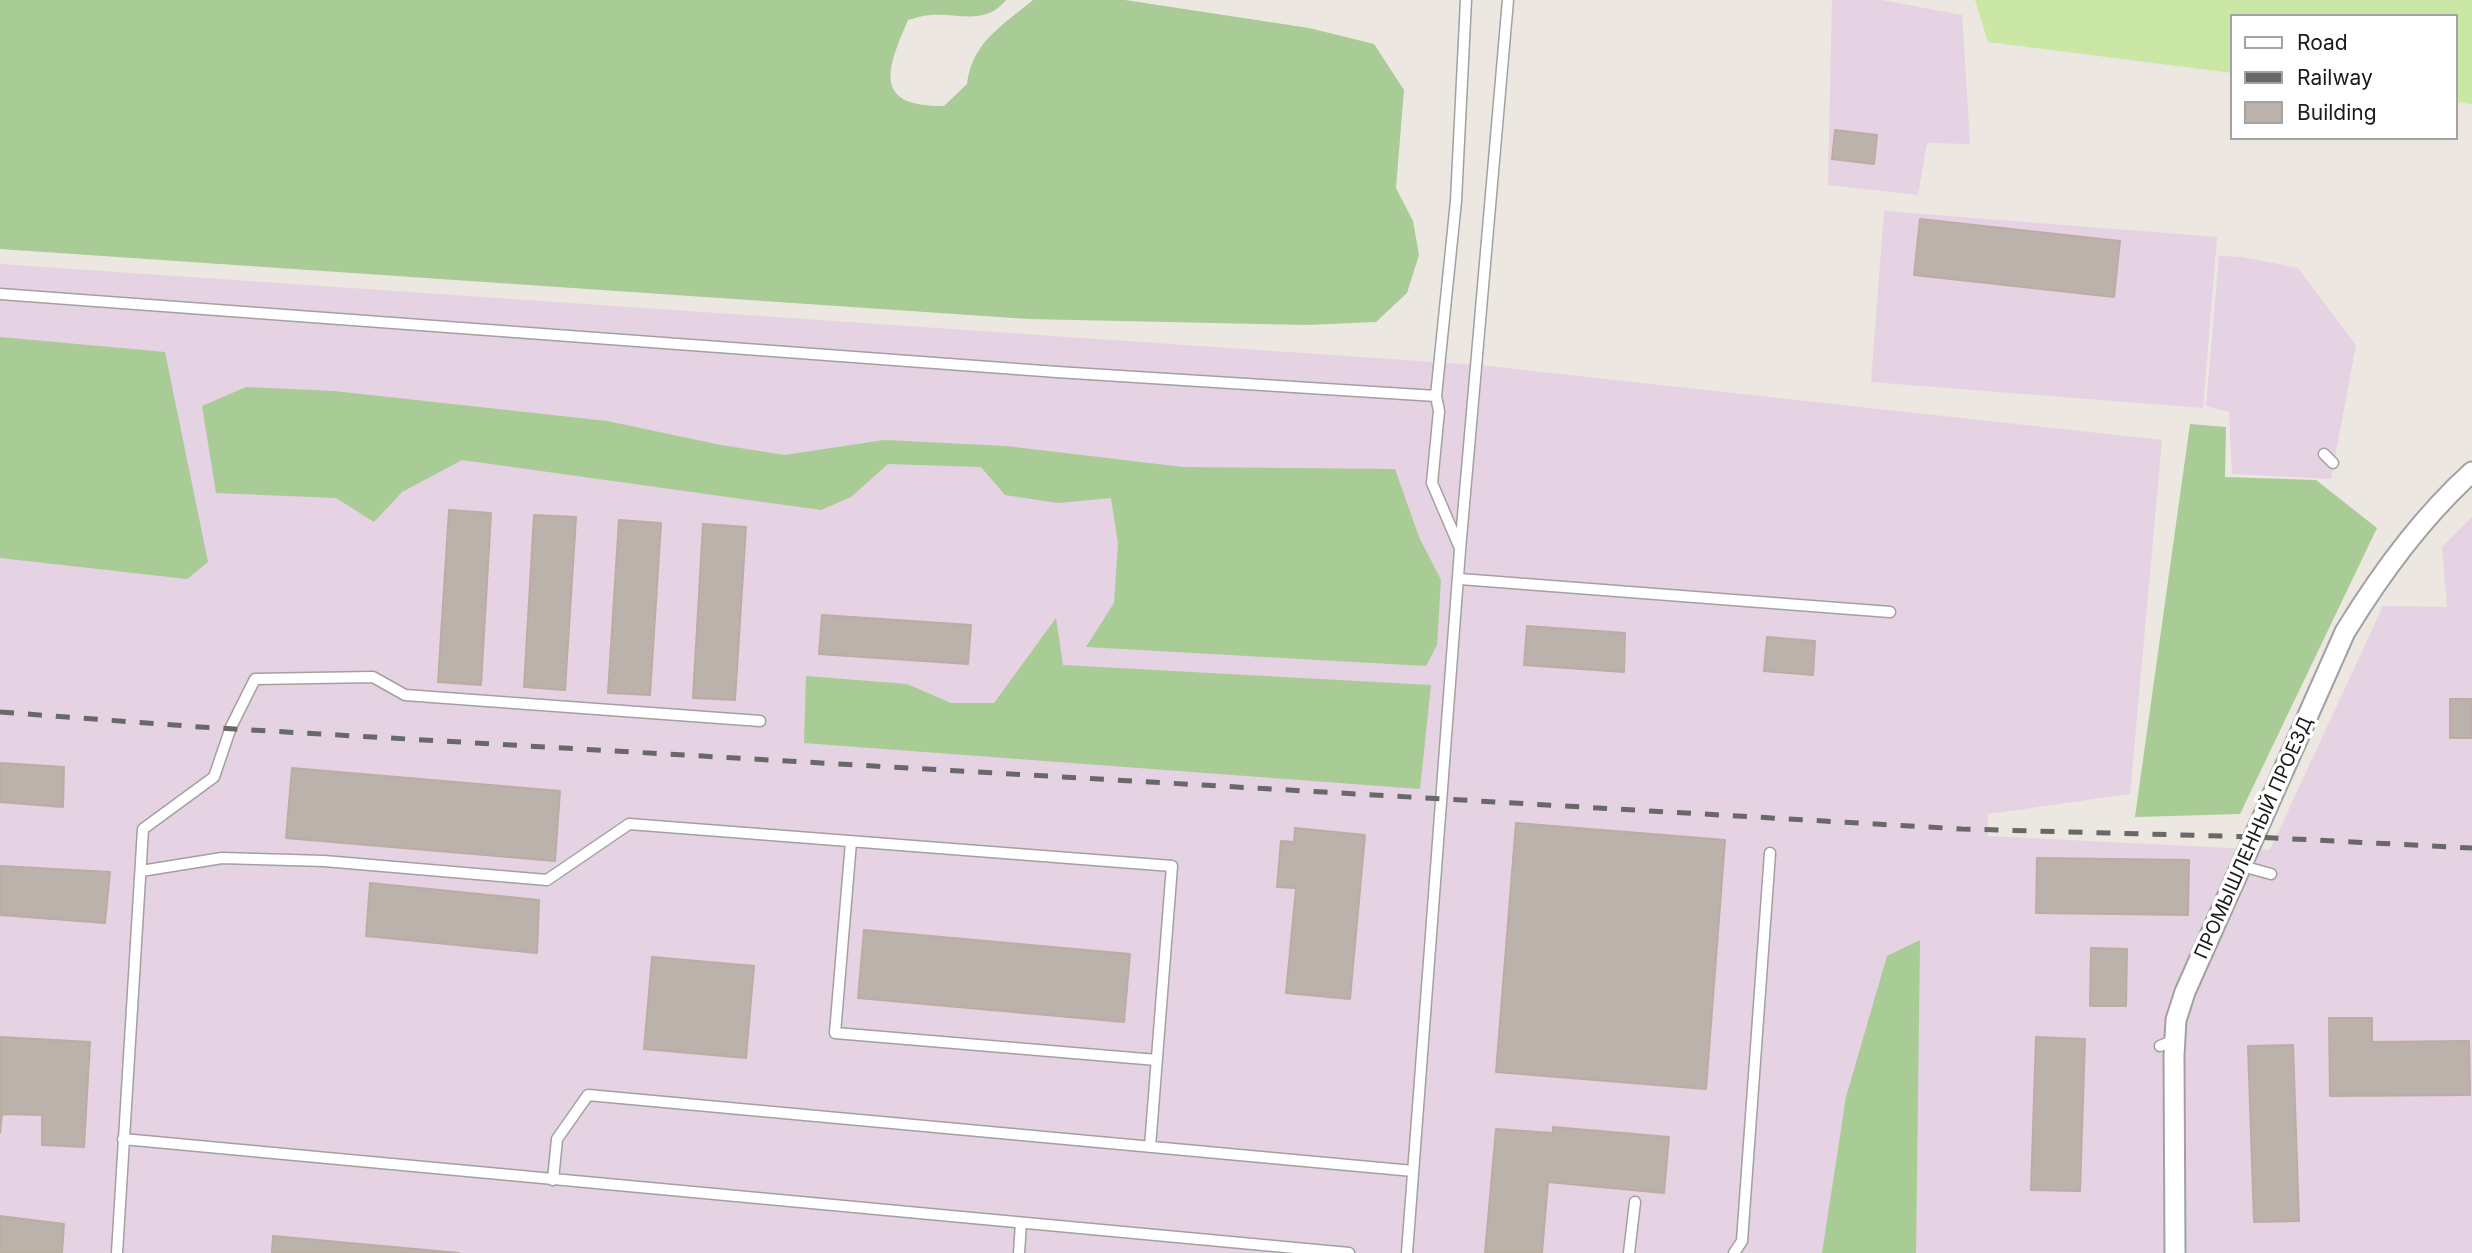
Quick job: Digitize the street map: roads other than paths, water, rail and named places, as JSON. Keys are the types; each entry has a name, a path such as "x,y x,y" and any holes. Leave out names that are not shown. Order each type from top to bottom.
{"street":[{"name":"ПРОМЫШЛЕННЫЙ ПРОЕЗД","path":"2175,1253 2167,1043 2185,992 2346,632 2368,595 2418,527 2472,472"}],"lane":[{"path":"1460,550 1432,483 1439,411 1436,396 1456,201 1466,0"},
{"path":"1407,1253 1460,579 1460,550 1508,0"},
{"path":"0,294 1057,372 1436,396"},
{"path":"2324,454 2333,463"},
{"path":"1460,579 1889,612"},
{"path":"117,1253 143,829 214,777 231,727 255,679 373,677 405,695 760,721"},
{"path":"141,871 222,858 312,860 547,880 629,824 1172,866 1150,1147"},
{"path":"851,842 835,1033 1157,1060"},
{"path":"1734,1253 1742,1241 1770,853"},
{"path":"2242,866 2271,874"},
{"path":"553,1180 557,1139 588,1095 1413,1171"},
{"path":"123,1139 1349,1253"},
{"path":"1629,1253 1635,1202"},
{"path":"1019,1253 1021,1223"}],"railway":[{"path":"0,712 200,727 1962,829 2255,837 2472,848"}]}
